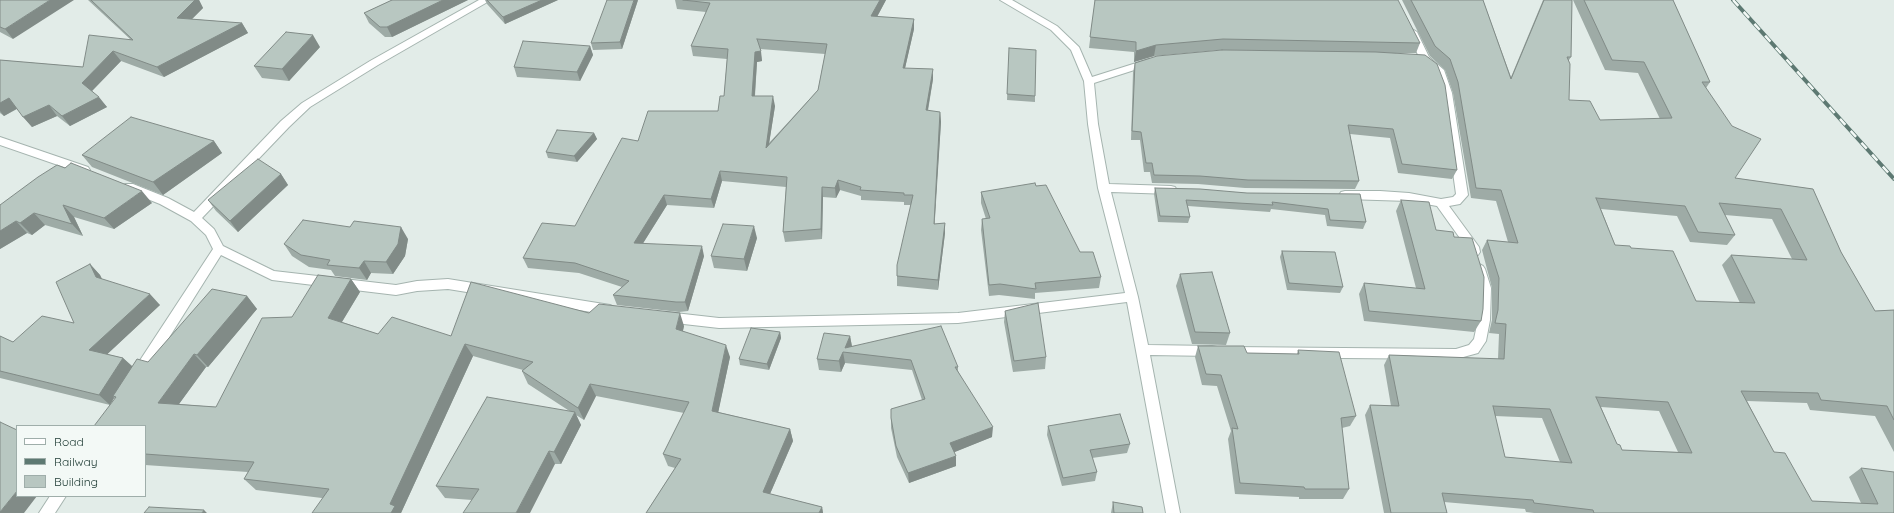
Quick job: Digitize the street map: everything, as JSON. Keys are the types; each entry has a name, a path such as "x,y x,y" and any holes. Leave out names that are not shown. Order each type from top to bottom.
{"street":[{"path":"195,218 284,124 306,105 374,63 486,0"},
{"path":"1006,0 1054,28 1075,49 1089,81 1093,124 1104,188 1132,297 1173,513"},
{"path":"1334,195 1380,195 1442,203 1456,201 1462,195 1447,93 1439,70 1426,59 1408,25"},
{"path":"1411,58 1426,59"},
{"path":"1089,81 1133,66 1160,60"},
{"path":"0,141 98,175"},
{"path":"60,174 74,166"},
{"path":"120,184 164,201 195,218 210,232 219,249 272,274 396,290 417,286 448,284 620,312"},
{"path":"1104,188 1182,190"},
{"path":"1143,350 1456,354 1473,349 1480,341 1484,320 1485,288 1473,247 1442,203"},
{"path":"132,384 219,249"},
{"path":"651,315 719,323 958,318 1132,297"},
{"path":"46,513 58,497"}],"building":[{"path":"0,0 50,0 5,29 0,27"},
{"path":"91,0 195,0 177,18 242,23 157,67 113,51 82,83 99,97 62,116 49,105 23,117 9,98 0,103 0,60 83,67 89,35 133,40"},
{"path":"392,0 443,0 387,27 380,27 364,13"},
{"path":"487,0 542,0 503,17"},
{"path":"607,0 634,0 620,42 591,43"},
{"path":"683,0 880,0 871,16 914,19 903,68 933,69 926,110 940,112 934,224 945,223 938,280 897,276 897,265 913,195 860,190 861,187 838,180 835,188 822,187 821,229 783,232 787,177 720,171 711,199 664,195 634,243 702,246 685,302 613,295 629,281 575,263 523,258 542,223 575,226 622,138 638,141 648,111 718,111 720,96 724,96 728,49 691,46 710,3","holes":["757,39 827,44 818,90 766,148 773,96 752,96 755,52 761,51"]},
{"path":"1095,0 1398,0 1420,43 1223,39 1156,45 1136,51 1136,42 1090,37"},
{"path":"1411,0 1483,0 1511,79 1544,0 1572,0 1571,57 1567,57 1570,64 1569,100 1590,101 1600,120 1672,118 1644,62 1612,60 1584,0 1673,0 1710,82 1702,82 1732,126 1761,139 1735,178 1813,189 1841,252 1875,311 1894,310 1894,420 1887,406 1821,400 1818,393 1741,391 1774,452 1785,453 1812,501 1878,504 1861,468 1894,472 1894,513 1594,513 1593,510 1534,503 1533,500 1442,493 1447,513 1391,513 1370,405 1399,406 1389,355 1504,359 1506,324 1495,323 1498,310 1499,278 1487,240 1518,243 1501,190 1476,188 1458,82 1450,59 1435,46","holes":["1596,198 1685,206 1698,232 1735,235 1719,203 1781,209 1807,260 1731,255 1755,303 1696,301 1673,251 1631,248 1630,246 1615,245","1596,397 1668,402 1692,453 1622,450 1620,445 1617,444","1493,406 1550,409 1572,463 1505,457"]},
{"path":"286,32 313,35 282,69 254,66"},
{"path":"523,41 590,46 577,72 514,67"},
{"path":"1009,48 1036,50 1035,96 1007,94"},
{"path":"1222,50 1376,52 1425,55 1437,64 1445,85 1457,170 1402,164 1393,129 1348,125 1359,181 1248,180 1200,176 1154,175 1152,163 1146,163 1141,132 1132,131 1135,63 1157,56"},
{"path":"131,117 214,141 153,182 82,155"},
{"path":"557,130 594,133 574,156 546,152"},
{"path":"258,159 281,174 230,221 208,200"},
{"path":"71,163 142,191 104,218 63,205 72,224 34,213 20,223 16,221 0,231 0,205 57,165 65,168"},
{"path":"1035,183 1036,186 1046,185 1080,252 1093,252 1101,277 1035,283 1036,289 1000,284 989,285 982,219 990,218 981,192"},
{"path":"1155,188 1200,189 1247,193 1360,194 1366,222 1330,220 1328,209 1272,202 1273,205 1186,200 1190,217 1160,216"},
{"path":"1401,200 1429,202 1436,230 1453,232 1454,237 1472,238 1484,277 1481,321 1369,311 1364,283 1425,289"},
{"path":"303,220 350,227 354,221 401,227 398,244 386,262 364,261 359,268 327,265 330,260 301,255 284,244"},
{"path":"723,224 754,226 744,259 711,256"},
{"path":"1282,251 1335,252 1343,287 1289,283"},
{"path":"90,264 96,277 150,294 89,350 123,358 99,395 0,371 0,336 13,342 42,316 74,323 56,282"},
{"path":"1212,272 1230,333 1195,332 1180,274"},
{"path":"318,275 351,279 328,318 378,334 392,317 451,336 471,282 589,313 599,304 680,313 676,329 726,345 712,411 790,429 763,492 822,507 819,513 646,513 681,459 663,454 689,402 590,384 578,408 522,371 533,362 465,344 390,504 395,506 391,513 312,513 329,489 244,479 254,462 146,454 146,425 95,425 116,397 113,396 137,359 148,362 212,289 247,296 197,355 194,354 158,403 216,407 262,318 292,317"},
{"path":"1038,303 1046,357 1014,361 1005,311"},
{"path":"941,326 958,367 955,367 993,427 950,443 956,456 908,473 896,446 891,418 891,409 925,399 911,360 843,352 839,361 817,359 824,333 850,336 845,348"},
{"path":"751,328 780,332 767,364 739,359"},
{"path":"1198,346 1244,346 1247,353 1299,354 1298,350 1339,352 1356,416 1341,418 1349,489 1305,489 1304,487 1240,483 1232,428 1238,429 1221,375 1206,374"},
{"path":"487,397 575,412 554,452 549,451 516,513 463,513 479,489 436,486"},
{"path":"1120,414 1130,444 1090,450 1097,472 1063,478 1048,426"},
{"path":"0,422 16,430 16,492 0,512"},
{"path":"1113,502 1142,507 1143,513 1114,513"},
{"path":"149,507 204,510 202,513 144,513"}],"railway":[{"path":"1733,0 1894,179"}]}
